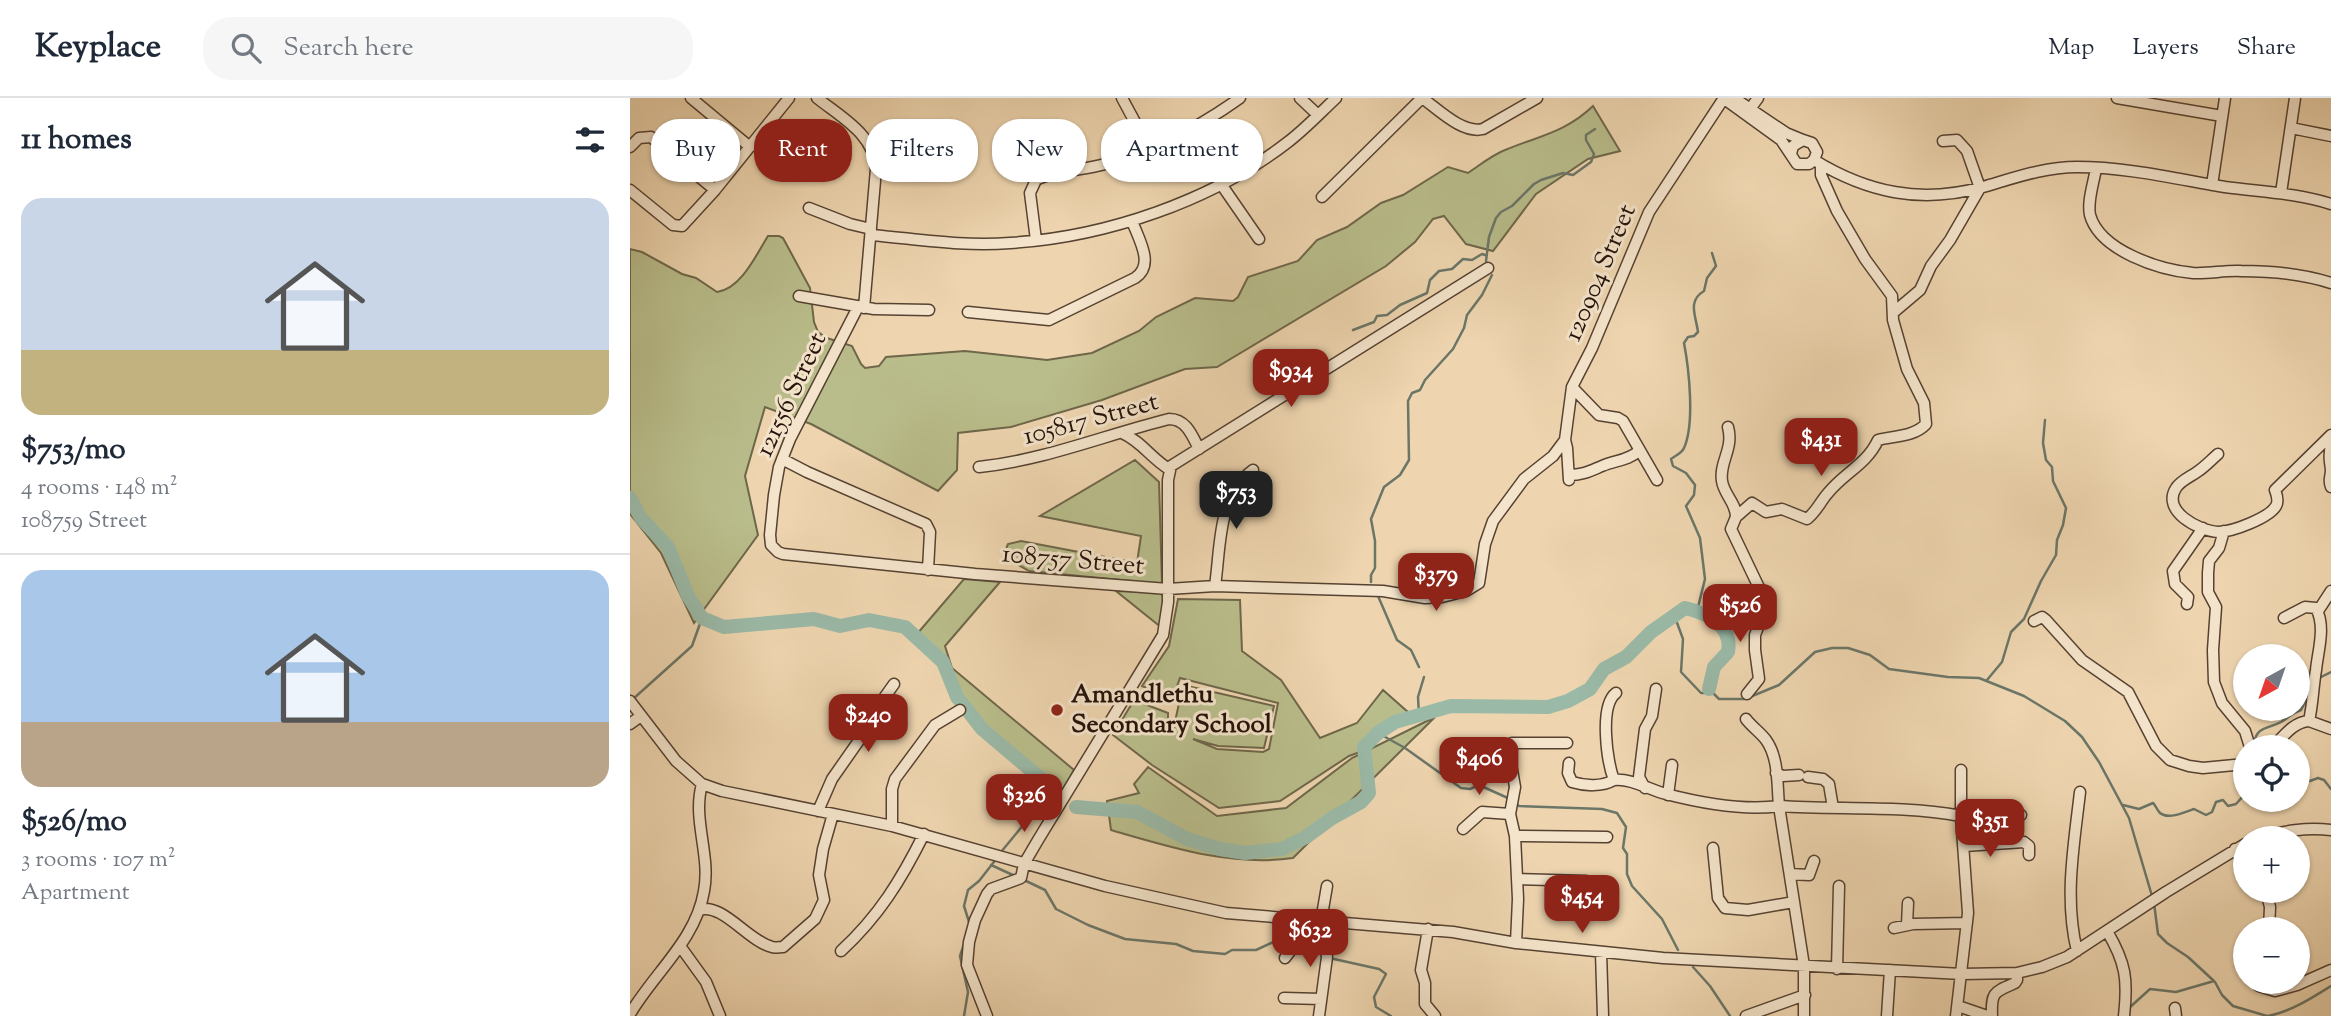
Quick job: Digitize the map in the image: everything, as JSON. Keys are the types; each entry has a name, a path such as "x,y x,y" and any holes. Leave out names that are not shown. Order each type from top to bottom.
{"street":[{"path":"691,98 750,147"},
{"path":"630,190 666,220 677,226 688,222 789,98"},
{"path":"817,98 872,146 876,169 861,307"},
{"path":"1122,98 1133,119"},
{"path":"1210,119 1240,98"},
{"path":"1300,98 1318,116"},
{"path":"808,208 871,232 956,244 1010,244 1132,221 1193,198 1276,151 1336,98"},
{"path":"1322,197 1422,98 1461,125 1476,131 1537,98"},
{"path":"1723,98 1781,140 1794,161 1801,165 1818,162 1853,181 1891,192 1941,195 2052,169 2096,168 2281,193 2331,204"},
{"name":"120904 Street","path":"1639,451 1625,460 1569,478 1565,440 1572,387 1592,348 1649,212 1723,98"},
{"path":"1734,98 1786,133 1809,141 1815,146 1823,180 1837,211 1866,259 1890,291 1894,302 1893,320 1907,369 1925,409 1926,424 1911,433 1878,440 1872,453 1828,493 1819,509 1807,519 1783,509 1766,512 1752,503 1736,516"},
{"path":"1750,109 1758,98"},
{"path":"2118,98 2174,103 2222,117"},
{"path":"2212,185 2225,98"},
{"path":"2281,193 2295,98"},
{"path":"2291,128 2331,136"},
{"path":"630,147 639,138 651,137 715,190"},
{"path":"1791,154 1796,143 1803,140"},
{"path":"1943,141 1957,140 1964,146 1980,188"},
{"path":"1036,240 1030,193 1036,180 1101,165"},
{"path":"2096,168 2090,202 2091,219 2106,240 2126,253 2158,265 2194,273 2242,271 2309,277 2331,283"},
{"path":"1221,184 1259,239"},
{"path":"1894,312 1920,290 1931,266 1950,240 1980,188"},
{"path":"968,312 1049,320 1135,278 1143,272 1146,264 1132,221"},
{"path":"987,1016 967,965 975,920 991,889 1021,878 1021,863 1159,645 1165,628 1169,469 1172,464 1488,268"},
{"path":"799,296 861,307 929,310"},
{"name":"121556 Street","path":"771,545 770,525 782,459 790,439 861,307"},
{"path":"1572,387 1599,415 1623,421 1657,480"},
{"name":"105817 Street","path":"979,467 1021,461 1174,418 1191,432 1199,449"},
{"path":"1728,427 1729,452 1724,463 1722,480 1724,490 1736,507 1731,529 1764,598 1762,617 1755,635 1759,678 1747,694"},
{"path":"1122,433 1134,439 1169,469"},
{"path":"2218,454 2180,483 2172,496 2174,507 2192,523 2218,532 2247,525 2268,513 2277,505 2275,490 2282,481 2331,435"},
{"name":"108757 Street","path":"771,545 778,552 789,556 928,570 1168,589 1215,586 1389,591 1435,598 1472,588 1479,583 1485,544 1493,521 1524,479 1553,456 1565,440"},
{"path":"2331,446 2328,456 2331,487"},
{"path":"782,459 926,524 930,532 928,570"},
{"path":"1215,586 1221,524 1231,494 1238,483 1254,470"},
{"path":"2187,604 2188,597 2175,584 2173,571 2203,528"},
{"path":"2224,531 2219,548 2209,561 2208,573 2208,592 2216,607 2214,682 2222,703 2246,735"},
{"path":"2310,716 2321,635 2318,611 2331,591"},
{"path":"2284,618 2309,606 2318,611"},
{"path":"2034,621 2042,617 2046,620 2082,660 2128,692 2156,746 2171,760 2203,768 2233,765"},
{"path":"818,811 832,779 894,684"},
{"path":"1646,788 1639,777 1645,729 1652,716 1656,689"},
{"path":"1614,780 1607,754 1607,707 1616,693"},
{"path":"630,701 676,761 702,784 762,801 892,826 1105,886 1226,913 1428,929 1516,943 1601,952 1837,969 1962,974 2017,973 2049,965 2077,951 2233,850"},
{"path":"892,826 891,795 895,779 935,725 960,709"},
{"path":"630,724 639,713"},
{"path":"1746,719 1765,738 1772,752 1804,966 1804,1016"},
{"path":"2284,735 2302,721"},
{"path":"2309,721 2331,729"},
{"path":"1516,943 1518,911 1515,836 1510,814 1514,787 1511,743 1567,743"},
{"path":"1569,763 1568,773 1572,782 1582,785 1602,785 1623,779 1668,795 1742,807 2021,815"},
{"path":"1668,795 1672,765"},
{"path":"1961,770 1967,923 1957,1011 1989,1016 1994,993 2015,983 2017,973"},
{"path":"1776,773 1823,779 1829,784 1833,808"},
{"path":"630,1014 680,946 699,910 705,891 698,808 702,784"},
{"path":"2077,951 2071,920 2070,886 2080,792"},
{"path":"1463,829 1482,812 1510,814"},
{"path":"699,910 707,907 719,912 738,928 771,947 783,947 815,919 824,900 819,875 833,814"},
{"path":"2310,828 2331,830"},
{"path":"841,951 882,908 924,834"},
{"path":"1515,836 1607,837"},
{"path":"1964,846 2024,842 2029,846 2029,855"},
{"path":"1713,848 1718,898 1725,908 1748,910 1794,902"},
{"path":"1790,874 1809,875 1814,861"},
{"path":"1517,879 1586,880"},
{"path":"1319,1016 1327,949 1321,921 1327,886"},
{"path":"1837,969 1839,886"},
{"path":"1907,925 1908,903"},
{"path":"1285,958 1295,945 1299,919"},
{"path":"1894,928 1907,925 1967,923"},
{"path":"1428,929 1421,970 1425,983 1425,1004 1434,1016"},
{"path":"2107,931 2122,958 2126,976 2124,1016"},
{"path":"680,946 705,982 720,1016"},
{"path":"1601,952 1604,1016"},
{"path":"1887,1016 1890,970"},
{"path":"2310,978 2331,970"},
{"path":"1746,1016 1805,995"},
{"path":"1284,998 1321,999"}],"green space":[{"path":"1593,106 1620,151 1588,159 1536,194 1493,251 1466,244 1444,216 1433,219 1415,242 1386,266 1217,367 1185,369 1102,400 1011,427 958,433 957,470 938,491 811,424 765,407 745,476 758,535 694,623 661,553 630,514 630,249 696,278 717,292 726,290 741,278 768,236 783,238 810,288 814,322 818,332 827,338 852,346 865,368 879,366 886,357 965,351 1047,360 1092,353 1139,331 1156,317 1195,298 1233,301 1238,297 1248,277 1298,261 1317,240 1347,227 1381,203 1403,195 1448,167 1468,173 1500,152 1562,128"},
{"path":"1135,460 1159,482 1162,584 1029,571 1003,556 1008,544 1021,541 1137,563 1141,536 1040,516"},
{"path":"964,579 1000,582 945,646 952,668 1074,770 1062,791 983,727 960,696 945,660 917,634"},
{"path":"1116,591 1160,592 1163,597 1162,628"},
{"path":"1178,599 1240,600 1242,651 1281,680 1320,738 1357,723 1383,690 1409,713 1373,733 1362,745 1360,752 1349,756 1280,801 1219,808 1152,765 1113,735 1134,700 1168,713 1168,729 1173,731 1183,685 1274,706 1264,748 1218,746 1193,739 1217,749 1263,752 1269,749 1278,703 1180,678 1172,700 1142,686 1169,646"},
{"path":"1435,717 1293,858 1224,858 1178,849 1111,830 1107,801 1139,793 1134,784 1148,767 1217,816 1286,808 1352,758"}],"waterway":[{"path":"1486,261 1489,237 1496,218 1534,184 1563,173 1573,175 1591,162 1594,154 1586,135 1595,129"},
{"path":"1697,611 1705,579 1700,538 1686,506 1694,495 1695,485 1686,473 1673,466 1671,459 1683,450 1687,438 1690,396 1684,343 1688,337 1698,332 1694,304 1704,291 1707,278 1716,266 1712,253"},
{"path":"1353,330 1374,322 1377,316 1387,315 1400,305 1427,293 1430,280 1439,271 1452,269 1463,259 1472,260 1485,255"},
{"path":"1371,582 1375,568 1375,541 1371,519 1384,487 1400,475 1409,460 1408,401 1412,393 1420,390 1425,380 1453,349 1464,328 1467,315 1482,295 1492,275"},
{"path":"1987,680 2002,662 2011,632 2024,619 2056,555 2057,540 2063,525 2066,508 2053,481 2052,467 2046,460 2043,443 2045,420"},
{"path":"630,498 641,518 668,547 688,596 702,618 724,627 814,619 840,626 869,620 905,627 943,662 957,697 982,729 1052,788"},
{"path":"1378,596 1397,640 1411,650 1419,667"},
{"path":"1076,807 1137,812 1187,839 1220,849 1245,853 1282,849 1361,802 1369,793 1364,747 1378,733 1395,722 1451,706 1548,707 1568,701 1590,689 1604,669 1626,657 1651,632 1685,608 1710,617 1726,635 1728,652 1714,667 1709,689"},
{"path":"633,699 692,646 702,618"},
{"path":"1670,620 1676,620 1683,639 1681,672 1701,693 1706,693 1709,689 1719,699 1745,699 1779,685 1815,652 1832,648 1848,648 1870,655 1889,669 1979,678 2024,696 2065,721 2082,737 2099,762 2129,818 2152,896"},
{"path":"2319,678 2331,672"},
{"path":"1419,715 1418,697 1424,677"},
{"path":"2257,735 2260,731 2282,721"},
{"path":"1378,733 1405,748 1461,788 1470,789 1479,785 1510,799"},
{"path":"2310,781 2318,778 2324,780 2331,789"},
{"path":"1001,852 1029,818 1039,812 1047,784"},
{"path":"2123,805 2139,809 2153,803 2159,812 2168,816 2194,809 2206,815 2212,812 2216,802 2223,800 2228,806 2233,805"},
{"path":"1515,803 1519,806 1602,809 1617,813 1626,827 1623,848 1627,854 1627,874 1632,886 1662,919 1678,950"},
{"path":"970,925 964,906 968,890 979,881 997,858"},
{"path":"991,865 1015,876"},
{"path":"1024,880 1045,890 1056,909 1125,939 1176,944 1193,951 1225,954 1232,950 1256,950 1278,940 1293,942"},
{"path":"2128,1009 2150,989 2176,992 2214,981 2158,934 2154,903"},
{"path":"964,944 960,956 968,992 964,1016"},
{"path":"1300,945 1310,952 1322,953"},
{"path":"1334,959 1379,969 1386,974 1374,997 1376,1007 1391,1016"},
{"path":"1693,967 1710,986 1730,1016"},
{"path":"2215,982 2222,995 2233,1006 2267,1016"},
{"path":"2268,1016 2293,1008 2331,986"}],"place":[{"name":"Amandlethu Secondary School","path":"1057,710"}]}
